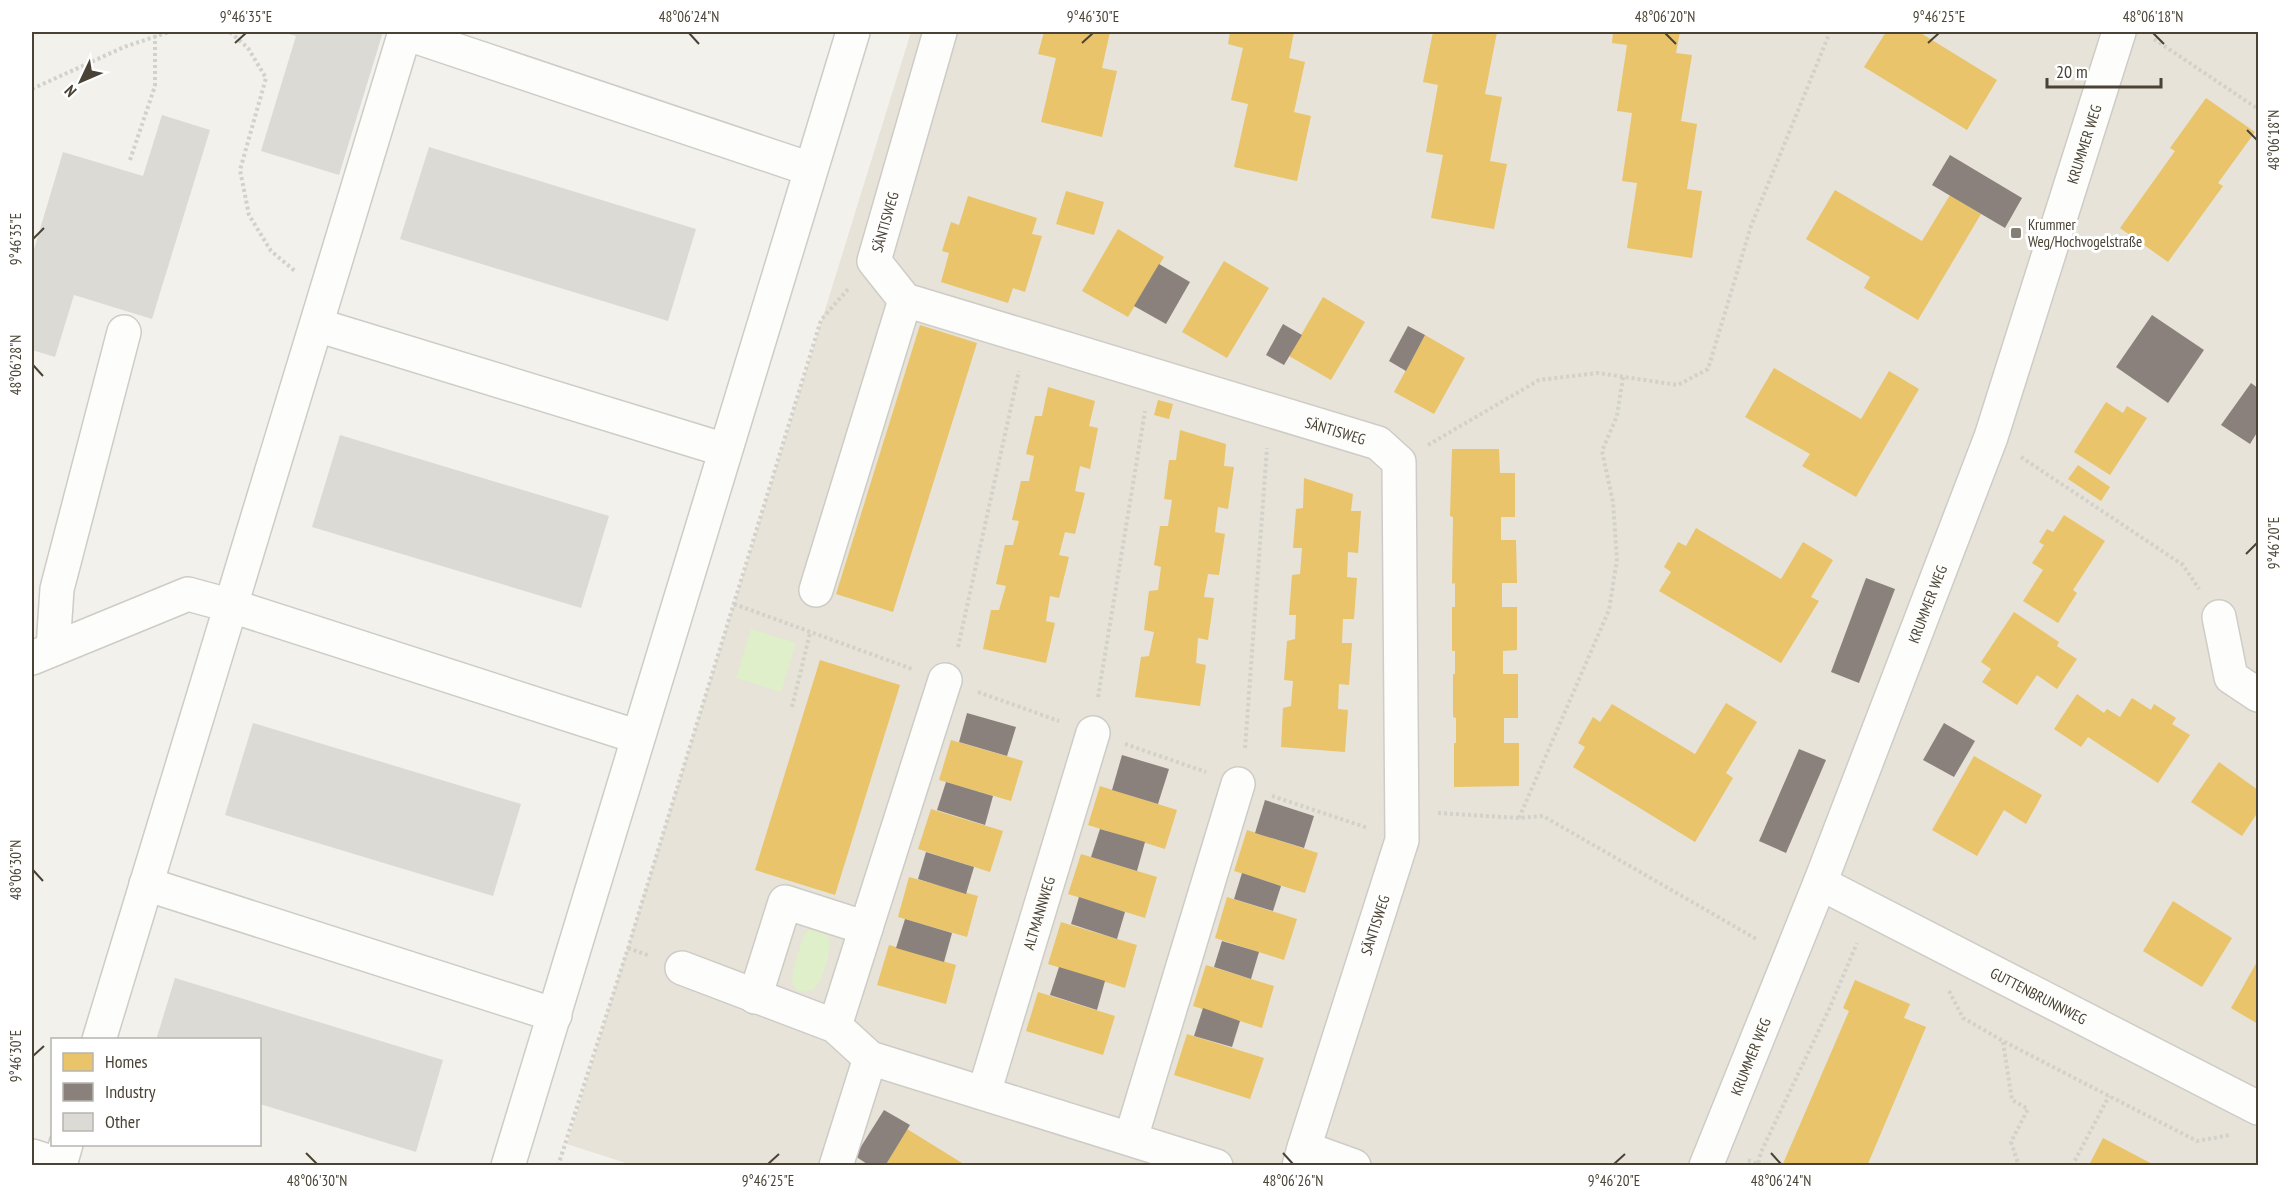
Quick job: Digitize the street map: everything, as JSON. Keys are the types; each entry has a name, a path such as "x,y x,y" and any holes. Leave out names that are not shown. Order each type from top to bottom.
{"street":[{"path":"100,1038 405,32 810,170"},
{"path":"508,1166 853,32"},
{"name":"SÄNTISWEG","path":"940,32 874,261 905,300 1378,443 1399,462 1402,840 1301,1157"},
{"name":"KRUMMER WEG","path":"1710,1155 1820,883 1991,437 2119,32"},
{"path":"816,590 905,300"},
{"path":"317,325 725,450"},
{"path":"42,653 124,332"},
{"path":"42,653 188,594 232,606 638,737"},
{"path":"2219,617 2231,677 2259,695"},
{"path":"835,1026 951,668"},
{"name":"ALTMANNWEG","path":"984,1093 1093,733"},
{"path":"1131,1138 1238,784"},
{"name":"GUTTENBRUNNWEG","path":"1820,883 2259,1108"},
{"path":"146,884 555,1015"},
{"path":"755,997 785,902 866,928"},
{"path":"682,968 835,1026 870,1058 1216,1166"},
{"path":"836,1166 870,1058"},
{"path":"32,1156 60,1165 65,1146"},
{"path":"1301,1157 1354,1166"}],"path":[{"path":"32,89 124,46 169,32"},
{"path":"230,32 248,48 266,78 240,170 249,215 271,251 293,270 329,285"},
{"path":"1399,462 1539,380 1598,373 1678,385 1708,369 1751,225 1830,32"},
{"path":"130,160 155,86 154,35"},
{"path":"2153,38 2259,110"},
{"path":"558,1166 628,948 821,320 874,261"},
{"path":"951,668 1026,338"},
{"path":"1098,696 1150,375"},
{"path":"1519,819 1609,610 1617,560 1613,502 1602,451 1617,416 1623,377"},
{"path":"1245,748 1269,411"},
{"path":"1991,437 2182,565 2219,617"},
{"path":"734,604 752,613"},
{"path":"792,707 810,633"},
{"path":"1402,810 1519,819 1543,816 1790,958"},
{"path":"1710,1155 1758,1164 1761,1152 1830,1007 1861,933"},
{"path":"628,948 644,954"},
{"path":"1946,986 1963,1018 2002,1041 2197,1141 2239,1133"},
{"path":"2002,1041 2012,1100 2028,1109 2011,1142 2019,1166"},
{"path":"2072,1166 2109,1096"}],"shaded area":[{"path":"911,32 2258,32 2258,1165 635,1166 567,1144"}],"green space":[{"path":"751,629 796,643 781,692 736,678"},
{"path":"817,928 826,933 828,938 829,945 824,971 813,990 797,990 792,981 801,942 806,932"}],"building: Homes":[{"path":"1044,32 1110,32 1102,68 1117,71 1102,137 1041,122 1056,58 1038,54"},
{"path":"1230,32 1294,32 1289,58 1305,62 1294,112 1311,116 1297,181 1234,167 1248,104 1231,100 1243,48 1228,44"},
{"path":"1433,32 1497,32 1485,94 1502,97 1490,161 1507,164 1494,229 1431,218 1443,155 1426,152 1438,85 1423,82"},
{"path":"1613,32 1680,32 1676,53 1692,55 1681,121 1697,124 1687,189 1702,191 1692,258 1627,248 1637,183 1622,181 1632,113 1617,111 1627,45 1612,43"},
{"path":"1886,32 1919,32 1997,80 1967,130 1864,67"},
{"path":"2206,98 2255,132 2218,183 2223,186 2168,262 2120,228 2175,151 2170,148"},
{"path":"1835,190 1922,241 1950,195 1981,214 1918,320 1864,288 1870,277 1806,239"},
{"path":"1066,191 1104,202 1094,235 1056,224"},
{"path":"968,196 1037,218 1032,234 1042,236 1025,292 1013,288 1008,303 941,282 949,253 942,251 951,222 959,225"},
{"path":"1118,229 1164,257 1128,317 1082,291"},
{"path":"1224,261 1269,288 1227,358 1182,332"},
{"path":"1323,297 1365,322 1331,380 1289,356"},
{"path":"920,325 977,343 893,612 836,594"},
{"path":"1425,335 1465,358 1434,414 1394,392"},
{"path":"1774,368 1861,419 1889,371 1919,389 1856,497 1802,466 1810,454 1745,417"},
{"path":"1048,387 1095,401 1089,426 1098,428 1090,469 1080,466 1075,491 1085,493 1075,534 1065,532 1059,555 1069,557 1059,598 1050,596 1046,621 1055,623 1046,663 983,649 991,610 999,610 1006,586 996,584 1005,545 1013,545 1019,521 1012,520 1021,481 1029,481 1034,456 1026,454 1035,416 1042,416"},
{"path":"1158,400 1173,404 1169,419 1154,415"},
{"path":"2106,402 2123,413 2127,406 2147,418 2110,475 2074,452"},
{"path":"1180,430 1226,444 1224,466 1234,467 1228,509 1218,507 1215,532 1225,534 1219,575 1208,574 1204,597 1214,598 1208,640 1198,638 1196,663 1206,665 1200,706 1135,697 1141,657 1149,656 1154,632 1144,630 1149,591 1158,590 1161,567 1154,565 1160,526 1168,526 1172,500 1164,499 1169,460 1176,460"},
{"path":"1452,449 1499,449 1500,473 1515,473 1515,517 1501,517 1501,540 1516,540 1517,583 1502,583 1502,607 1517,607 1517,650 1503,651 1503,674 1518,674 1518,718 1504,718 1504,743 1519,743 1519,786 1454,787 1456,718 1453,717 1455,651 1452,651 1452,607 1455,607 1455,583 1452,584 1453,517 1450,516"},
{"path":"2078,465 2110,487 2101,501 2068,479"},
{"path":"1304,478 1353,494 1351,511 1361,511 1358,553 1348,552 1347,577 1357,578 1354,619 1343,619 1342,643 1352,643 1349,685 1339,684 1338,709 1348,710 1345,752 1281,747 1283,708 1291,706 1293,681 1284,680 1287,641 1295,639 1296,615 1289,615 1292,575 1300,574 1302,548 1293,548 1296,509 1303,508"},
{"path":"2064,515 2105,541 2073,590 2077,593 2058,623 2023,601 2043,570 2032,563 2044,545 2039,542 2047,529 2053,532"},
{"path":"1696,528 1781,579 1803,542 1833,560 1811,597 1819,601 1781,663 1659,591 1671,572 1664,567 1678,542 1686,546"},
{"path":"2014,612 2059,642 2057,646 2077,659 2057,689 2037,675 2017,705 1982,682 1991,669 1981,662"},
{"path":"820,660 900,685 835,895 755,870"},
{"path":"2077,694 2104,713 2107,709 2120,717 2132,698 2151,710 2154,704 2176,718 2172,724 2190,735 2158,783 2088,737 2081,747 2054,729"},
{"path":"1726,703 1757,722 1726,773 1733,778 1695,842 1573,767 1585,747 1578,743 1593,717 1600,722 1612,704 1695,754"},
{"path":"951,740 1023,761 1011,801 939,780"},
{"path":"1974,756 2042,795 2026,824 2004,810 1977,856 1932,830"},
{"path":"2219,762 2258,790 2258,812 2242,836 2191,802"},
{"path":"1100,786 1177,810 1165,849 1088,825"},
{"path":"931,809 1003,831 990,872 918,849"},
{"path":"1247,830 1318,853 1305,893 1234,871"},
{"path":"1081,854 1157,877 1145,918 1068,894"},
{"path":"909,877 978,896 967,937 898,917"},
{"path":"1227,897 1297,919 1284,960 1215,938"},
{"path":"2173,901 2232,938 2202,987 2143,951"},
{"path":"1061,922 1137,945 1125,988 1048,964"},
{"path":"889,945 956,965 946,1004 877,985"},
{"path":"2258,960 2258,1024 2231,1008"},
{"path":"1206,965 1274,986 1262,1028 1193,1006"},
{"path":"1855,980 1910,1004 1904,1018 1926,1027 1867,1166 1782,1166 1849,1011 1843,1008"},
{"path":"1038,992 1115,1016 1103,1055 1026,1031"},
{"path":"1187,1034 1264,1058 1250,1099 1174,1075"},
{"path":"907,1129 954,1158 967,1166 885,1166"},
{"path":"2103,1138 2156,1166 2089,1165"}],"building: Industry":[{"path":"1950,155 2022,198 2005,228 1932,185"},
{"path":"1159,264 1190,282 1166,324 1134,306"},
{"path":"2152,315 2204,350 2168,403 2116,367"},
{"path":"1283,324 1302,335 1284,365 1266,355"},
{"path":"1408,326 1425,335 1406,371 1389,361"},
{"path":"2251,383 2258,388 2258,431 2250,444 2221,425"},
{"path":"1866,578 1895,589 1859,683 1831,672"},
{"path":"967,713 1016,727 1007,756 959,742"},
{"path":"1944,723 1975,741 1954,777 1923,760"},
{"path":"1799,749 1826,760 1786,853 1759,841"},
{"path":"1122,755 1169,769 1158,804 1112,790"},
{"path":"946,782 993,796 985,825 937,810"},
{"path":"1265,800 1314,816 1304,848 1255,833"},
{"path":"1100,829 1145,842 1137,871 1091,857"},
{"path":"926,852 974,867 966,894 918,879"},
{"path":"1242,873 1281,886 1273,911 1234,899"},
{"path":"1079,897 1125,912 1117,939 1071,924"},
{"path":"905,919 952,933 944,962 896,948"},
{"path":"1222,941 1259,952 1251,979 1214,967"},
{"path":"1059,967 1105,981 1097,1010 1050,995"},
{"path":"1203,1008 1240,1021 1232,1047 1194,1036"},
{"path":"884,1110 910,1125 885,1166 870,1166 855,1156"}],"building: Other":[{"path":"282,32 383,32 339,175 261,151 296,36"},
{"path":"162,115 210,130 152,319 74,295 55,357 32,350 32,256 63,152 143,176"},
{"path":"429,147 696,229 668,321 400,239"},
{"path":"340,435 609,516 581,608 312,527"},
{"path":"253,723 521,804 493,896 225,815"},
{"path":"175,978 443,1060 416,1152 261,1104 261,1038 157,1038"}],"place":[{"name":"Krummer Weg/Hochvogelstraße","path":"2016,233"}]}
